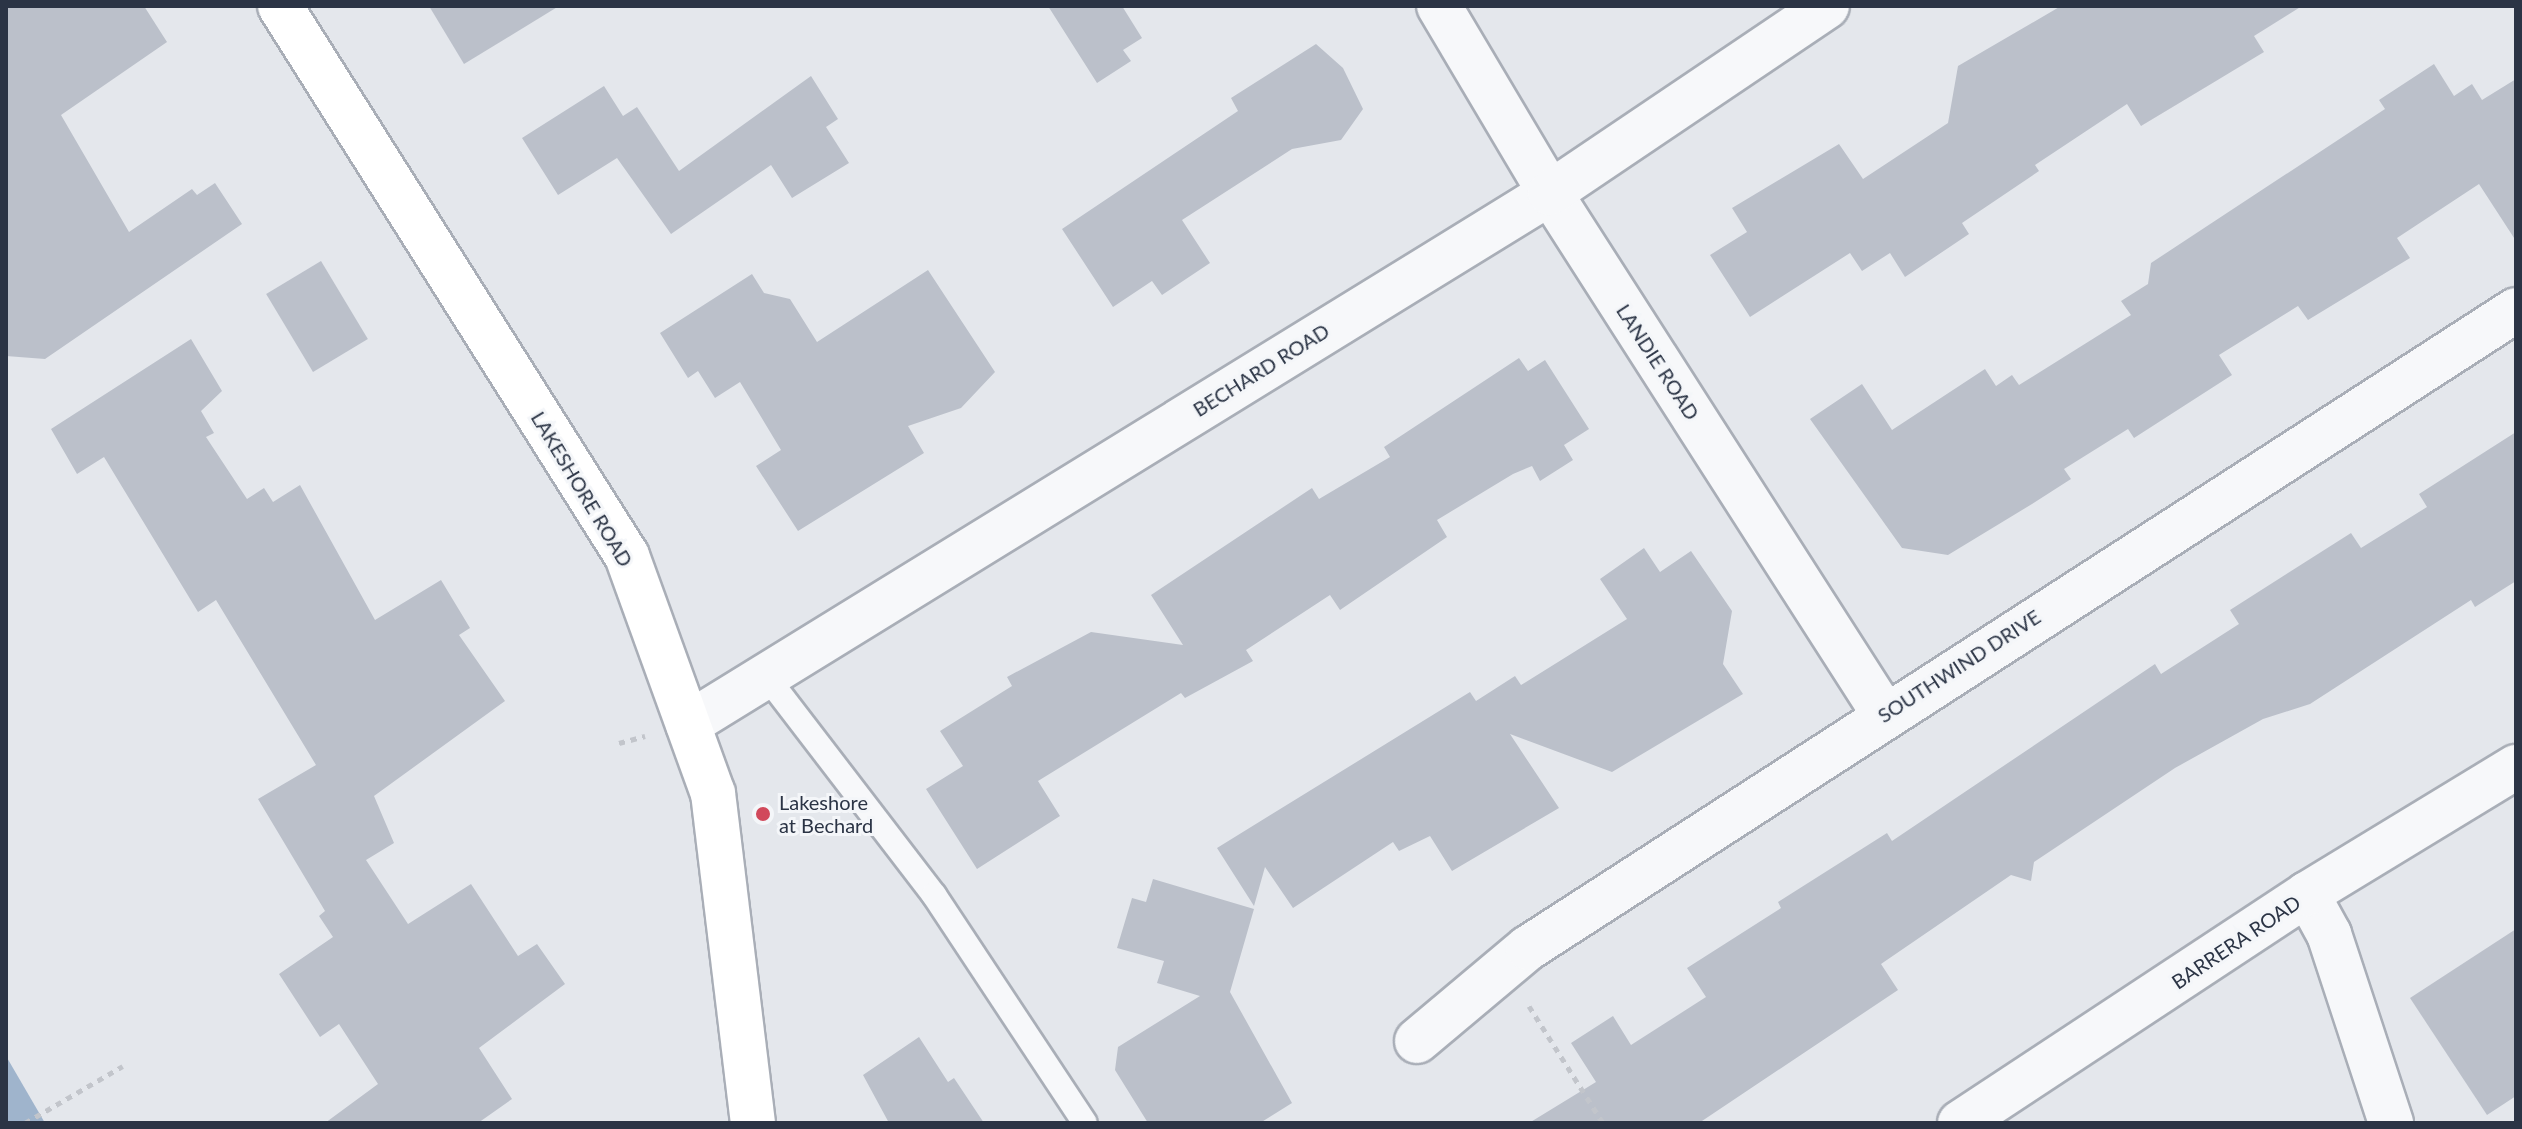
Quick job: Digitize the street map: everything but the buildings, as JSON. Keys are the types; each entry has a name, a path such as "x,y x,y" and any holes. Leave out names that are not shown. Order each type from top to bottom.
{"main road":[{"name":"LAKESHORE ROAD","path":"280,6 627,556 713,793 753,1123"}],"street":[{"name":"LANDIE ROAD","path":"1439,6 1550,193 1884,714"},
{"name":"BECHARD ROAD","path":"688,724 1550,193 1827,6"},
{"name":"SOUTHWIND DRIVE","path":"1417,1041 1504,968 1884,714 2516,310"},
{"name":"BARRERA ROAD","path":"1960,1123 2307,894 2516,767"},
{"path":"2307,894 2329,934 2391,1123"}],"lane":[{"path":"766,676 934,895 1085,1123"}],"path":[{"path":"1504,968 1603,1123"},
{"path":"25,1123 123,1066"}],"water":[{"path":"6,1056 45,1123 6,1123"}],"place":[{"name":"Lakeshore at Bechard","path":"763,814"}]}
